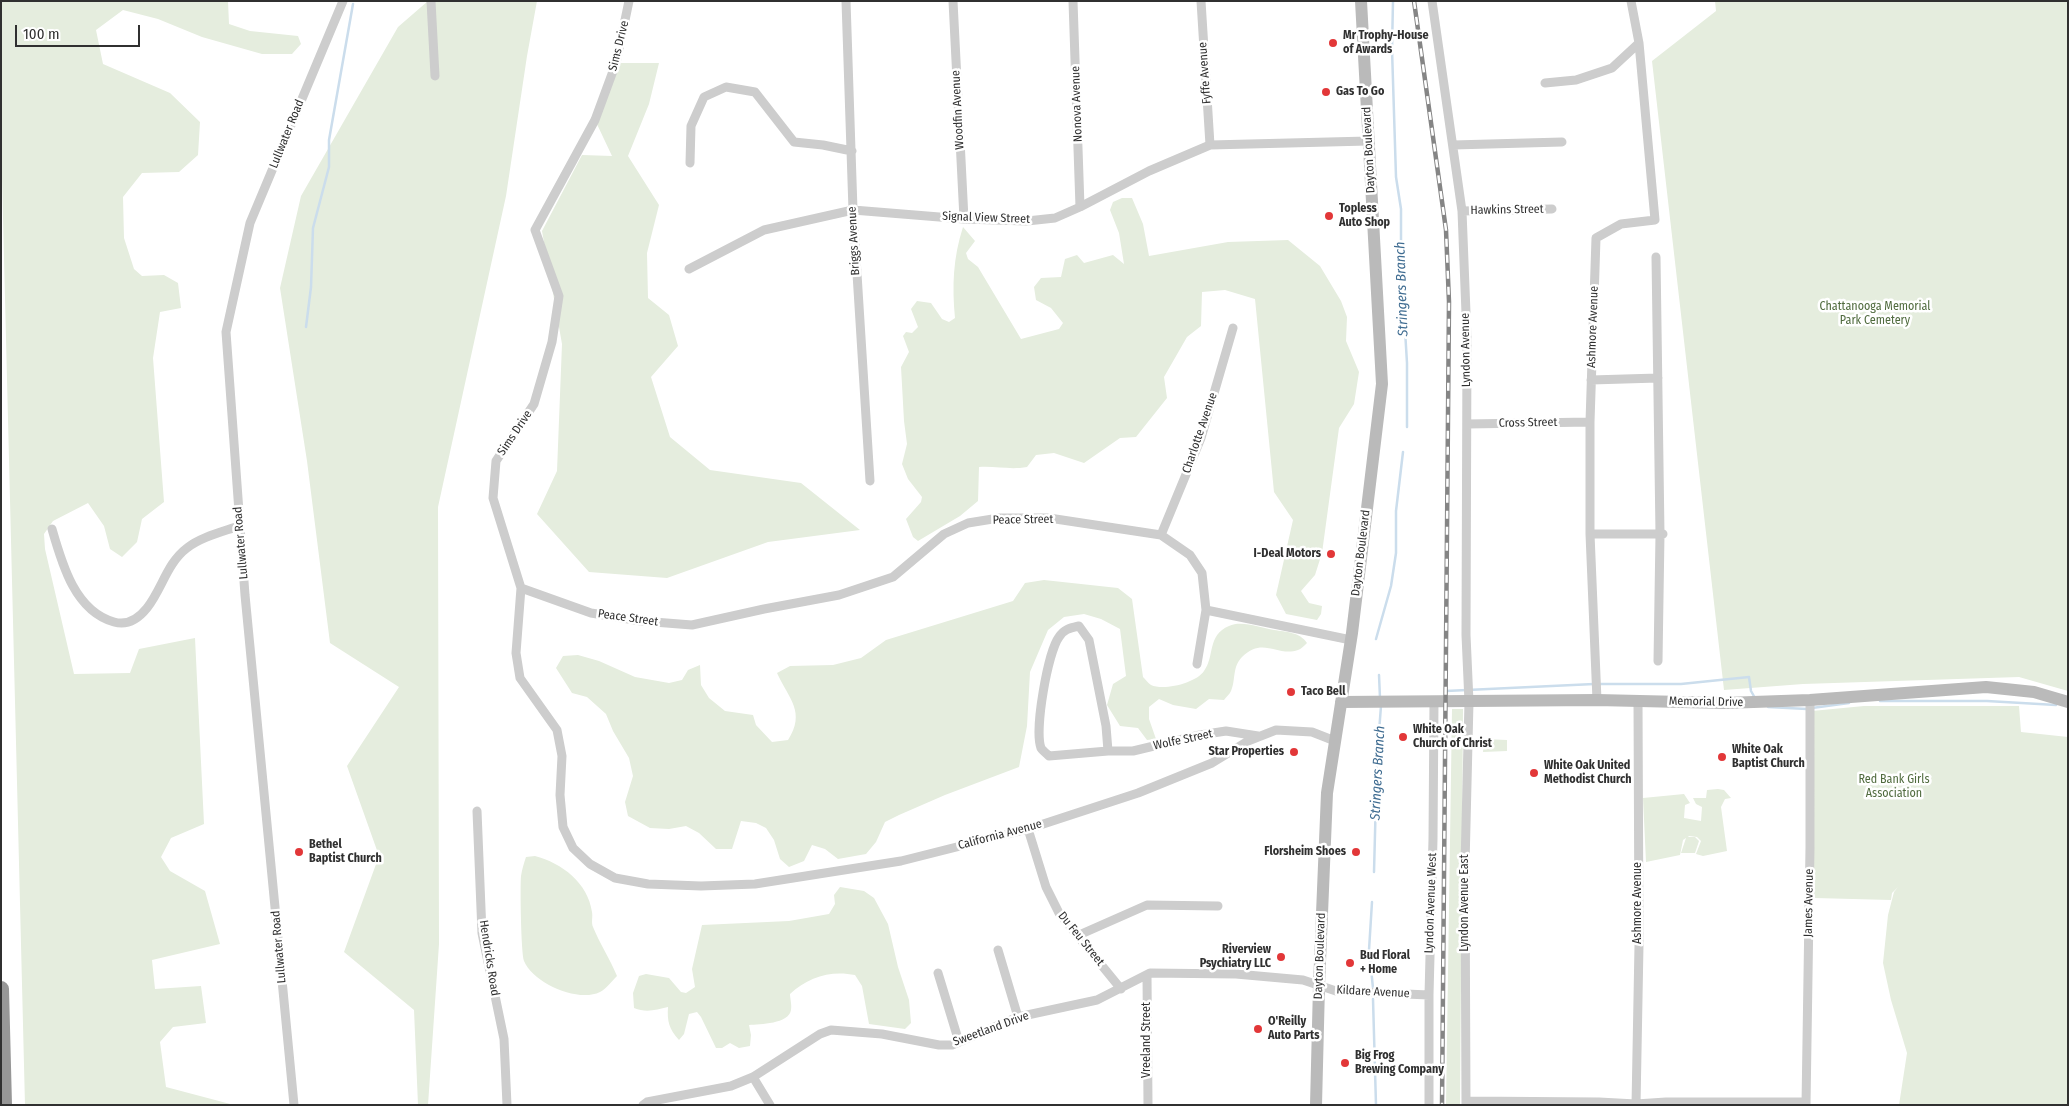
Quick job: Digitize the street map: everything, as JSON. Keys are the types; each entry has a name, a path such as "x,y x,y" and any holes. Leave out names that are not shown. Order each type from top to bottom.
{"highway":[{"path":"1,989 4,1105"}],"main road":[{"name":"Dayton Boulevard","path":"1316,1105 1318,986 1327,793 1351,640 1382,384 1361,1"},
{"name":"Memorial Drive","path":"1341,702 1597,700 1725,703 1810,700 1986,687 2034,692 2068,702"}],"street":[{"name":"Lullwater Road","path":"294,1105 239,526 226,332 250,223 343,1"},
{"path":"431,1 435,76"},
{"name":"Sims Drive","path":"629,1 616,63 595,120 535,230 559,296 552,342 534,404 496,461 493,498 521,588 516,653 520,678 557,730 562,756 560,795 563,827 573,848 590,864 614,878 648,884"},
{"name":"Briggs Avenue","path":"846,1 853,210 870,481"},
{"name":"Woodfin Avenue","path":"952,1 964,219"},
{"name":"Nonova Avenue","path":"1073,1 1080,207"},
{"name":"Fyffe Avenue","path":"1200,1 1210,144"},
{"name":"Lyndon Avenue","path":"1432,1 1462,211 1467,339 1466,635 1469,702"},
{"name":"Ashmore Avenue","path":"1597,700 1590,534 1590,422 1596,238 1621,224 1655,220 1639,43 1631,1"},
{"path":"1545,82 1576,80 1612,68 1639,43"},
{"path":"690,163 691,126 704,97 726,87 755,92 794,142 823,144 852,151"},
{"name":"Signal View Street","path":"689,270 764,230 853,210 964,219 1027,221 1054,218 1080,207 1149,171 1210,144 1368,141"},
{"path":"1453,145 1562,142"},
{"name":"Hawkins Street","path":"1462,211 1552,209"},
{"path":"1656,258 1662,534 1658,660"},
{"name":"Charlotte Avenue","path":"1161,535 1201,438 1233,328"},
{"path":"1591,380 1658,378"},
{"name":"Cross Street","path":"1467,424 1590,422"},
{"name":"Peace Street","path":"521,588 591,612 641,621 692,625 838,595 892,577 944,534 968,523 999,518 1050,518 1161,535 1190,555 1202,573 1206,610 1197,664"},
{"path":"52,529 62,564 72,584 89,608 102,619 120,624 136,619 147,608 176,559 186,548 239,526"},
{"path":"1590,534 1662,534"},
{"path":"1206,610 1351,640"},
{"name":"Wolfe Street","path":"1108,751 1106,726 1089,640 1078,626 1066,629 1057,638 1042,690 1040,737 1042,749 1049,756 1133,751 1200,735 1226,731 1258,736"},
{"name":"James Avenue","path":"1806,1104 1810,700"},
{"name":"Lyndon Avenue West","path":"1429,1105 1434,701"},
{"name":"Ashmore Avenue","path":"1636,1104 1639,955 1638,701"},
{"name":"Lyndon Avenue East","path":"1466,1103 1465,865 1469,702"},
{"name":"California Avenue","path":"648,884 701,886 755,884 901,861 1028,829 1174,780 1212,763 1258,736 1276,730 1312,732 1335,740"},
{"name":"Hendricks Road","path":"477,811 482,932 504,1039 507,1105"},
{"name":"Du Feu Street","path":"1028,829 1046,887 1059,913 1079,935 1121,989"},
{"path":"1079,935 1148,905 1218,906"},
{"path":"998,950 1018,1017"},
{"path":"938,973 959,1042"},
{"name":"Sweetland Drive","path":"643,1105 647,1102 731,1086 753,1077 820,1034 831,1030 882,1034 940,1045 952,1044 1018,1017 1097,1000 1150,974 1231,974 1303,980 1318,986"},
{"name":"Vreeland Street","path":"1147,975 1148,1105"},
{"name":"Kildare Avenue","path":"1318,986 1336,991 1429,995"},
{"path":"753,1077 770,1105"},
{"path":"1466,1103 1599,1102 1636,1104 1666,1102 1806,1104"}],"green space":[{"path":"1,1 228,1 229,24 250,31 298,36 301,44 292,54 262,54 202,37 158,19 123,10 96,30 103,64 170,93 200,122 198,155 179,172 142,173 123,197 124,238 134,269 142,276 164,275 178,283 181,308 160,312 153,358 164,502 142,519 137,542 122,557 110,549 104,526 88,503 53,521 44,534 45,549 74,674 130,673 139,649 195,638 204,824 171,838 161,857 170,871 205,891 220,944 152,960 155,989 201,986 206,1023 173,1027 160,1042 166,1087 234,1105 25,1105 1,137"},
{"path":"428,1 537,1 506,196 438,507 439,944 428,1105 418,1105 414,1010 344,952 379,856 347,766 399,687 330,643 307,461 280,288 301,196 398,27"},
{"name":"Chattanooga Memorial Park Cemetery","path":"1715,1 2068,1 2068,691 2019,677 1803,684 1724,690 1652,61 1716,11"},
{"path":"616,63 659,63 649,104 628,156 659,205 647,253 648,298 669,315 678,346 651,377 670,437 710,470 801,483 860,530 768,542 667,578 589,572 537,514 557,471 562,344 542,231 582,155 612,156 595,120"},
{"path":"1122,198 1132,198 1143,224 1149,256 1228,242 1288,240 1320,266 1341,301 1347,317 1346,341 1359,372 1354,404 1339,428 1322,553 1315,575 1301,591 1309,603 1322,606 1321,614 1317,620 1286,614 1276,595 1293,520 1274,492 1255,299 1225,290 1202,292 1201,326 1187,337 1164,377 1167,398 1136,437 1120,438 1084,463 1054,453 1036,455 1027,467 979,467 978,501 960,516 918,541 913,537 906,519 921,502 922,497 908,479 902,464 907,444 901,367 909,352 903,336 906,332 912,333 918,327 911,309 917,301 931,303 942,319 949,322 955,318 954,272 963,227 975,241 966,253 968,259 978,267 1021,339 1059,329 1063,323 1051,308 1036,300 1034,287 1041,278 1061,277 1065,259 1077,255 1084,263 1113,255 1124,264 1119,233 1110,210 1113,202"},
{"path":"1044,580 1118,588 1132,599 1143,677 1151,685 1157,687 1179,685 1200,675 1207,665 1217,635 1234,624 1245,624 1292,633 1304,639 1307,643 1299,650 1283,651 1263,647 1250,651 1239,661 1235,669 1231,691 1224,700 1209,699 1196,709 1173,705 1159,699 1149,707 1149,719 1156,739 1147,740 1138,728 1120,726 1107,705 1113,684 1126,676 1120,629 1101,619 1084,614 1064,617 1048,630 1030,672 1027,726 1019,767 945,795 885,822 876,842 866,854 838,859 825,849 812,845 804,861 789,867 780,859 774,840 766,828 756,823 741,821 732,849 716,849 699,833 686,826 669,829 650,828 628,816 625,802 633,776 629,758 613,731 606,714 587,697 572,693 556,668 563,656 578,655 599,661 635,677 669,683 682,680 688,670 700,665 701,685 709,698 725,711 753,715 756,725 772,742 788,740 796,721 796,713 777,673 790,666 833,665 861,658 886,640 1013,601 1025,583"},
{"name":"Red Bank Girls Association","path":"1864,706 2019,706 2021,732 2068,737 2068,1105 1899,1105 1907,1053 1891,1000 1883,963 1888,915 1894,892 1898,887 1892,893 1891,900 1815,898 1812,893 1812,711"},
{"path":"1452,709 1463,709 1460,1105 1446,1105"},
{"path":"1484,739 1507,740 1507,751 1483,752"},
{"path":"1707,790 1724,790 1731,798 1725,799 1721,807 1727,851 1703,856 1696,854 1701,841 1697,837 1689,836 1695,837 1699,841 1695,853 1681,853 1686,838 1683,840 1680,855 1646,862 1643,798 1684,794 1690,803 1685,805 1684,818 1701,821 1702,807 1696,804 1693,798 1706,798"},
{"path":"535,856 564,869 579,883 590,902 593,927 617,976 600,992 591,995 580,995 557,989 537,977 524,961 521,933 521,876 526,857"},
{"path":"840,887 864,891 874,898 888,924 898,967 909,1000 911,1023 905,1029 869,1024 862,986 855,975 837,973 812,979 797,988 790,994 791,1010 789,1015 780,1021 749,1025 751,1035 750,1046 739,1048 730,1043 722,1048 716,1048 697,1012 689,1014 684,1034 679,1040 669,1025 668,1007 647,1011 634,1008 633,993 639,976 646,974 669,978 681,992 686,993 695,987 692,969 702,925 789,921 829,914 835,904 834,895"}],"waterway":[{"name":"Stringers Branch","path":"1393,1 1392,49 1396,177 1401,209 1401,264 1407,363 1407,427"},
{"path":"306,327 311,287 313,228 329,167 329,140 353,4"},
{"name":"Stringers Branch","path":"1376,639 1391,586 1396,553 1396,511 1403,452"},
{"name":"Stringers Branch","path":"1379,675 1380,698"},
{"path":"1599,684 1681,684 1749,677 1751,691 1755,698"},
{"path":"1446,691 1594,684"},
{"path":"1880,701 1987,701 2056,705"},
{"path":"1812,708 1849,703"},
{"name":"Stringers Branch","path":"1374,872 1377,758 1381,706"},
{"path":"1768,707 1807,709"},
{"name":"Stringers Branch","path":"1372,902 1369,950 1373,988"},
{"name":"Stringers Branch","path":"1373,999 1376,1105"}],"railway":[{"path":"1414,1 1446,230 1449,302 1442,1105"}],"place":[{"name":"Mr Trophy-House of Awards","path":"1333,43"},
{"name":"Gas To Go","path":"1326,92"},
{"name":"Topless Auto Shop","path":"1329,216"},
{"name":"I-Deal Motors","path":"1331,554"},
{"name":"Taco Bell","path":"1291,692"},
{"name":"White Oak Church of Christ","path":"1403,737"},
{"name":"Star Properties","path":"1294,752"},
{"name":"White Oak Baptist Church","path":"1722,757"},
{"name":"White Oak United Methodist Church","path":"1534,773"},
{"name":"Bethel Baptist Church","path":"299,852"},
{"name":"Florsheim Shoes","path":"1356,852"},
{"name":"Riverview Psychiatry LLC","path":"1281,957"},
{"name":"Bud Floral + Home","path":"1350,963"},
{"name":"O'Reilly Auto Parts","path":"1258,1029"},
{"name":"Big Frog Brewing Company","path":"1345,1063"}]}
